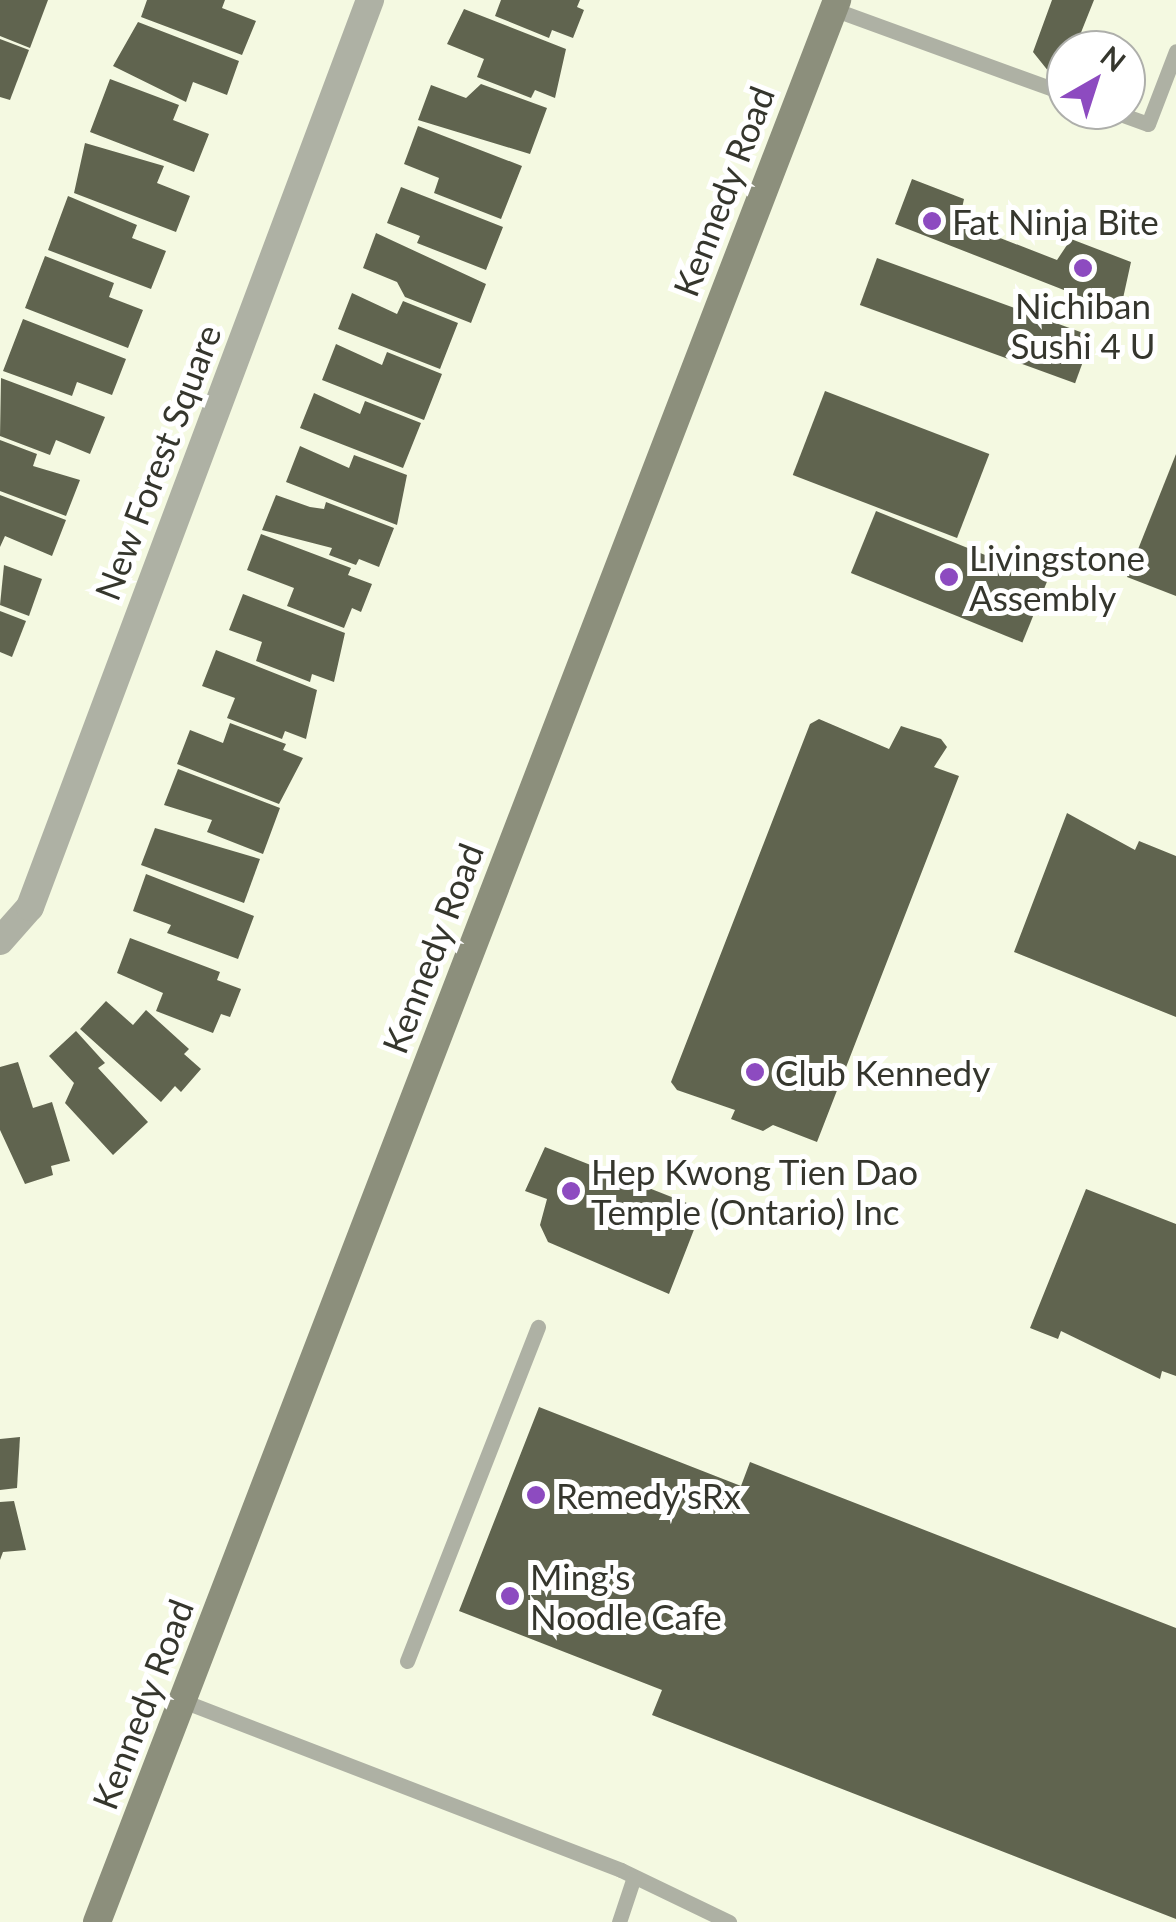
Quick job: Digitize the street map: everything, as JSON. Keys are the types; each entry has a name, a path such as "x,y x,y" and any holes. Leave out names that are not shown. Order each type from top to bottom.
{"main road":[{"name":"Kennedy Road","path":"97,1922 835,4"}],"street":[{"name":"New Forest Square","path":"0,941 30,907 370,0"}],"lane":[{"path":"835,4 1046,86"},
{"path":"1146,123 1176,51"},
{"path":"407,1661 538,1327"},
{"path":"184,1701 634,1877 729,1922"},
{"path":"619,1922 634,1877"}],"building":[{"path":"0,0 48,0 30,48 0,36"},
{"path":"147,0 225,0 222,8 256,21 242,55 141,17"},
{"path":"501,0 580,0 577,7 584,10 573,38 552,30 549,38 495,16"},
{"path":"1052,0 1094,0 1082,30 1046,30 1046,68 1033,52"},
{"path":"464,9 566,49 555,98 535,90 531,98 477,77 484,59 447,44"},
{"path":"138,22 239,61 227,95 193,82 186,102 113,66"},
{"path":"0,39 29,50 10,100 0,97"},
{"path":"110,79 179,105 173,120 209,134 194,172 90,132"},
{"path":"481,84 547,108 530,154 418,120 431,85 466,98"},
{"path":"418,126 522,166 501,219 434,193 439,178 404,164"},
{"path":"85,143 164,166 157,183 190,196 176,232 74,193"},
{"path":"912,179 964,199 959,222 1057,260 1071,239 1131,262 1120,312 895,224"},
{"path":"401,187 503,227 486,270 417,243 420,236 387,223"},
{"path":"68,196 137,225 132,238 166,251 151,289 48,250"},
{"path":"376,233 486,284 471,323 405,297 397,282 363,268"},
{"path":"45,256 114,283 109,297 143,310 128,348 25,308"},
{"path":"877,258 1092,336 1075,383 860,305"},
{"path":"352,293 397,314 403,301 458,323 440,369 338,329"},
{"path":"23,319 126,359 112,395 77,382 72,396 3,371"},
{"path":"336,344 382,365 387,352 442,374 424,420 322,380"},
{"path":"1,378 105,417 90,454 56,440 50,455 0,436"},
{"path":"825,391 989,454 957,538 793,475"},
{"path":"314,393 360,414 365,401 421,423 403,468 300,428"},
{"path":"0,440 37,454 33,466 80,480 66,516 0,491"},
{"path":"300,446 349,468 354,455 407,475 397,525 286,482"},
{"path":"1176,454 1176,596 1127,577"},
{"path":"0,495 66,520 52,556 5,536 0,547"},
{"path":"276,495 324,509 326,502 394,528 379,567 359,559 356,565 329,555 332,548 262,530"},
{"name":"Livingstone Assembly","path":"876,511 1048,580 1022,642 851,573"},
{"path":"261,534 351,568 348,575 372,584 361,612 352,608 344,628 287,606 294,588 247,570"},
{"path":"4,565 42,579 29,616 0,605"},
{"path":"243,594 345,633 334,682 312,674 310,682 256,661 262,642 229,630"},
{"path":"0,611 26,621 12,657 0,652"},
{"path":"216,650 317,690 306,739 285,731 282,739 227,718 235,698 202,686"},
{"path":"819,719 889,749 901,726 941,739 947,747 934,767 959,776 817,1142 773,1125 763,1131 731,1119 735,1110 677,1090 671,1082 810,724"},
{"path":"230,723 286,744 283,750 303,758 279,804 177,764 190,730 223,743"},
{"path":"178,769 280,808 263,854 207,832 212,820 164,805"},
{"path":"1067,813 1135,850 1139,841 1176,856 1176,1017 1014,952"},
{"path":"155,828 260,859 244,903 141,865"},
{"path":"146,874 254,916 238,959 167,933 171,925 133,911"},
{"path":"130,938 220,972 217,980 241,989 230,1017 221,1014 213,1033 156,1011 163,993 117,973"},
{"path":"106,1001 133,1025 146,1010 189,1049 184,1054 201,1069 181,1092 175,1086 161,1102 80,1029"},
{"path":"76,1031 105,1063 98,1068 148,1122 113,1155 65,1103 74,1083 49,1056"},
{"path":"18,1062 33,1108 52,1102 70,1161 51,1166 53,1175 25,1184 0,1130 0,1067"},
{"path":"545,1147 702,1209 669,1294 548,1242 540,1225 547,1199 525,1191"},
{"path":"1086,1189 1176,1224 1176,1376 1162,1371 1160,1379 1061,1331 1058,1339 1030,1328"},
{"path":"539,1407 741,1486 750,1462 1176,1628 1176,1919 652,1715 662,1690 459,1611"},
{"path":"20,1437 17,1488 0,1490 0,1439"},
{"path":"14,1501 26,1550 3,1552 0,1560 0,1502"}],"place":[{"name":"Fat Ninja Bite","path":"932,221"},
{"name":"Nichiban Sushi 4 U","path":"1083,268"},
{"name":"Livingstone Assembly","path":"949,577"},
{"name":"Club Kennedy","path":"755,1072"},
{"name":"Hep Kwong Tien Dao Temple (Ontario) Inc","path":"571,1191"},
{"name":"Remedy'sRx","path":"536,1495"},
{"name":"Ming's Noodle Cafe","path":"510,1596"}]}
